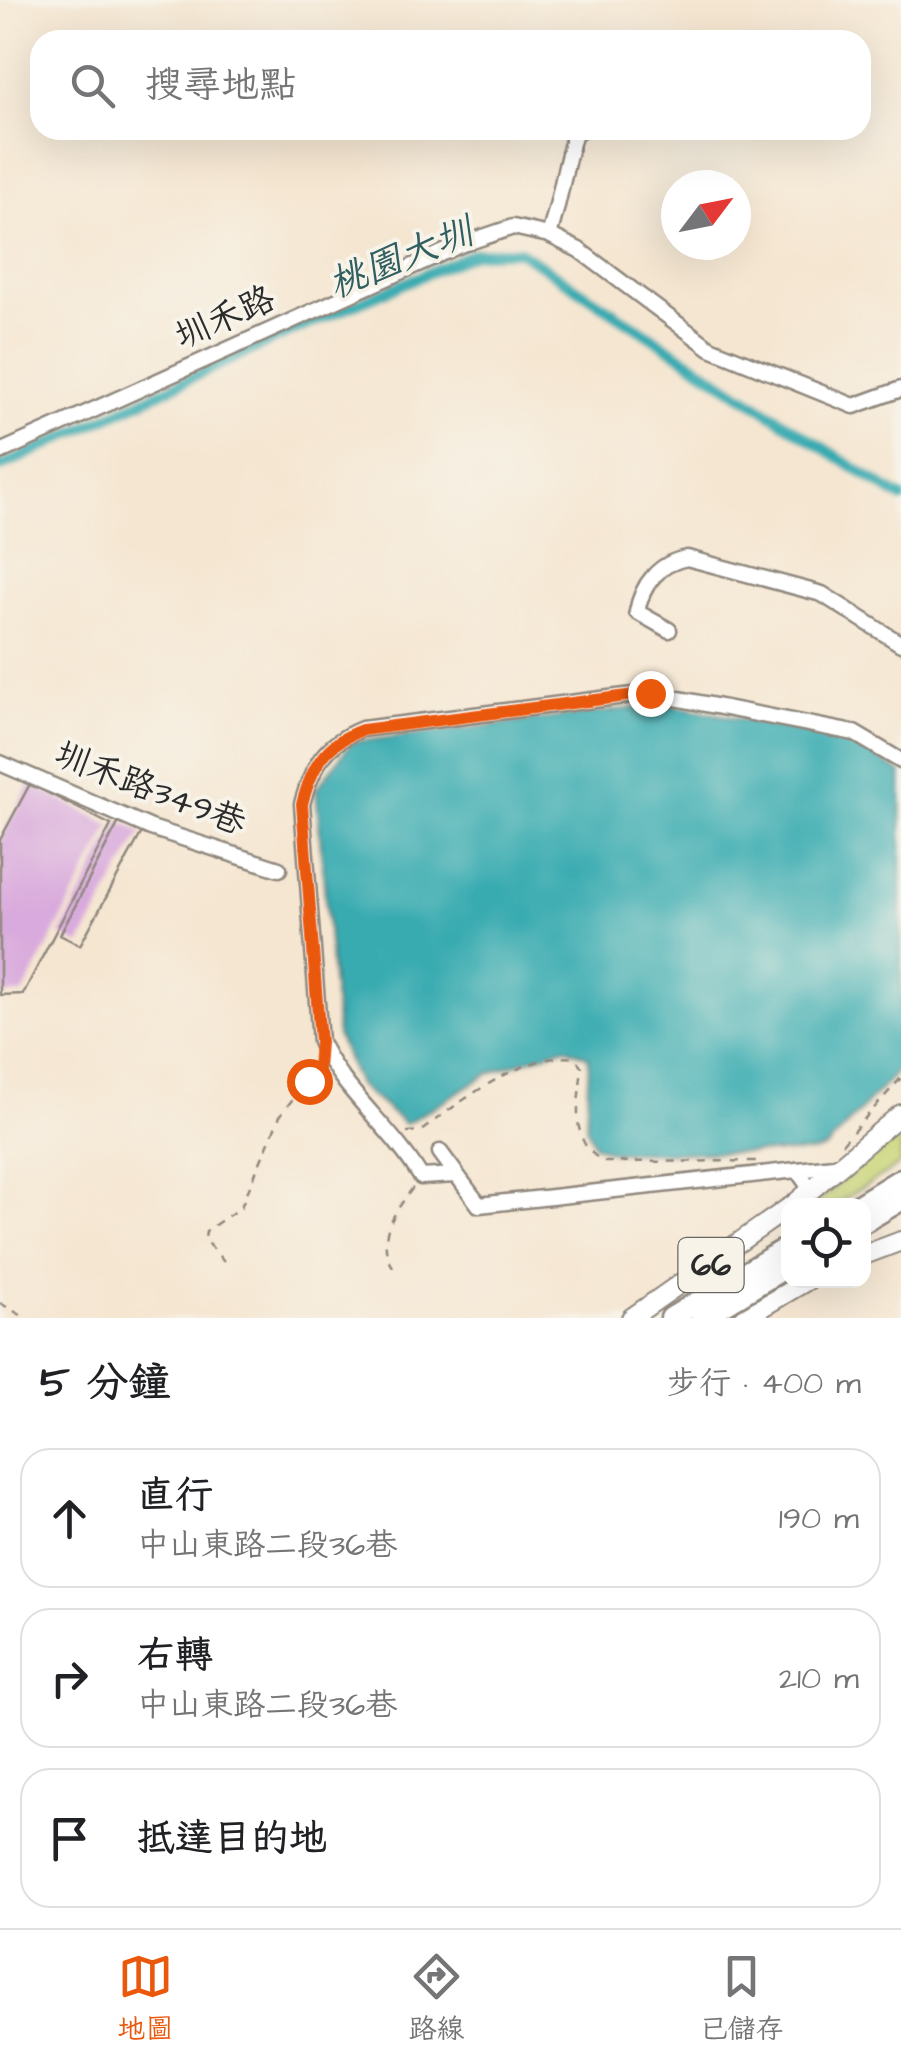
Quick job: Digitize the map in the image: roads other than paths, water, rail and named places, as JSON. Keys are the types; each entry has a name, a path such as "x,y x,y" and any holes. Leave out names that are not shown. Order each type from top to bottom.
{"highway":[{"path":"870,1198 901,1179"},
{"path":"871,1218 901,1200"},
{"name":"66","path":"671,1318 781,1251"},
{"name":"66","path":"702,1318 781,1270"}],"main road":[{"name":"66","path":"802,1198 838,1160 901,1114"},
{"name":"66","path":"631,1318 781,1213"},
{"path":"871,1252 901,1241"},
{"name":"66","path":"744,1318 795,1288"}],"street":[{"path":"549,235 561,174 573,140"},
{"name":"圳禾路","path":"0,452 460,245 513,228 549,235 579,250 710,348 854,406 901,389"},
{"path":"669,630 637,612 640,590 669,561 687,558 822,594 901,644"},
{"path":"456,1174 421,1177 387,1129 336,1074 320,1042 302,804 312,768 338,739 362,730 650,693 854,733 901,761"},
{"name":"圳禾路349巷","path":"0,763 151,828 280,869"},
{"path":"440,1152 479,1205 797,1170 838,1160"},
{"path":"797,1170 812,1191"}],"water":[{"path":"667,704 852,741 901,773 901,1067 826,1148 810,1153 611,1152 594,1145 586,1126 589,1057 565,1047 490,1073 405,1124 358,1085 337,1035 316,789 352,742"}],"waterway":[{"name":"桃園大圳","path":"0,467 281,336 475,253 519,251 901,498"}]}
